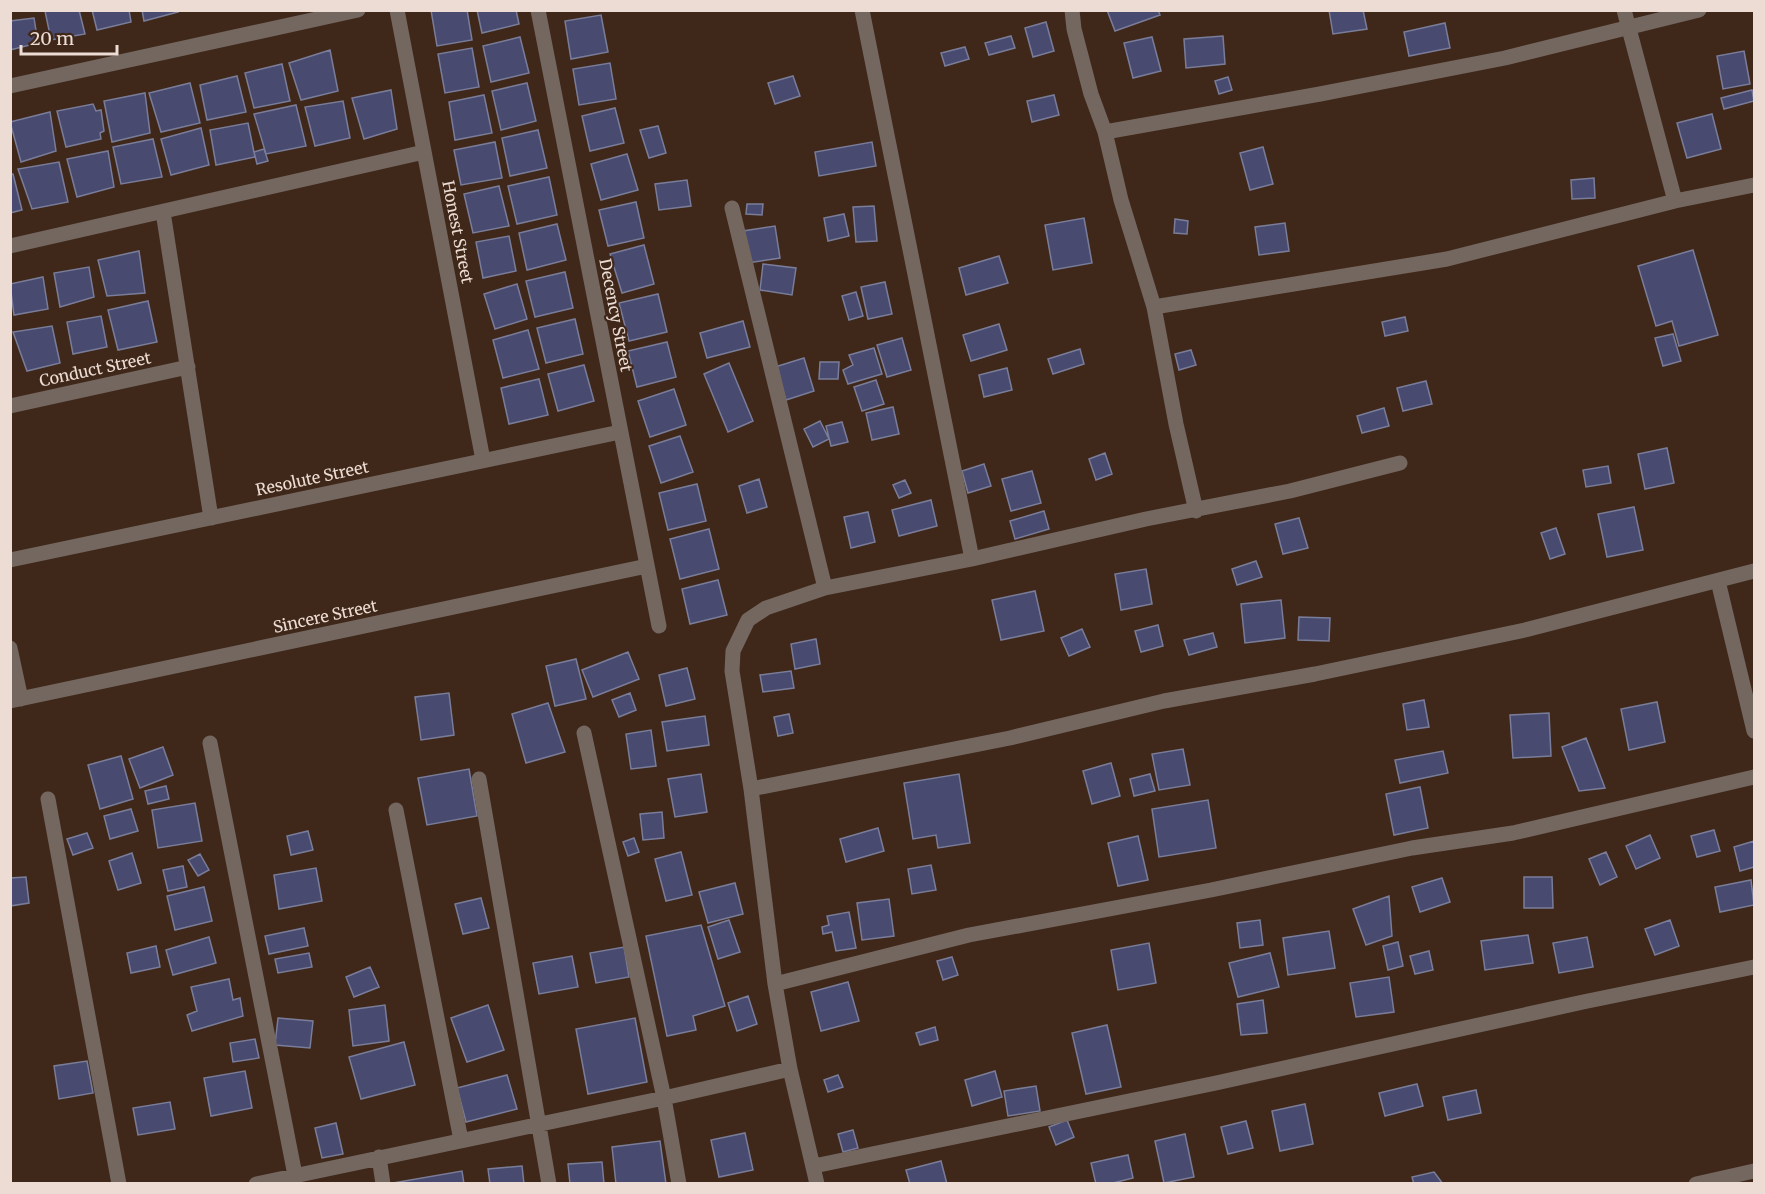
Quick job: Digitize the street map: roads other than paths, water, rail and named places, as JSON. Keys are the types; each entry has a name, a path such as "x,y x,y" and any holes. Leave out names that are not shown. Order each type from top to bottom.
{"street":[{"path":"10,86 358,10"},
{"name":"Honest Street","path":"397,10 483,460"},
{"name":"Decency Street","path":"538,10 659,626"},
{"path":"862,10 972,559"},
{"path":"1071,10 1091,94 1105,132 1121,200 1154,307 1176,424 1196,511"},
{"path":"1624,10 1676,201"},
{"path":"1105,132 1505,58 1698,10"},
{"path":"10,246 424,152"},
{"path":"1154,307 1447,259 1676,201 1755,185"},
{"path":"732,208 825,588"},
{"path":"163,213 211,518"},
{"name":"Conduct Street","path":"10,406 188,368"},
{"name":"Resolute Street","path":"10,560 620,432"},
{"path":"817,1184 790,1069 732,671 733,651 748,620 766,608 825,588 972,559 1146,519 1290,491 1400,463"},
{"name":"Sincere Street","path":"16,700 647,566"},
{"path":"751,789 999,740 1164,701 1315,674 1525,630 1755,571"},
{"path":"1718,581 1755,731"},
{"path":"10,648 16,700"},
{"path":"584,733 664,1098 679,1184"},
{"path":"210,743 295,1175"},
{"path":"776,984 969,935 1211,890 1412,848 1513,833 1639,806 1755,777"},
{"path":"479,779 549,1184"},
{"path":"48,799 119,1184"},
{"path":"396,810 460,1140"},
{"path":"814,1166 1216,1083 1583,1002 1755,967"},
{"path":"256,1184 664,1098 790,1069"},
{"path":"379,1157 384,1184"},
{"path":"1696,1184 1755,1171"}]}
